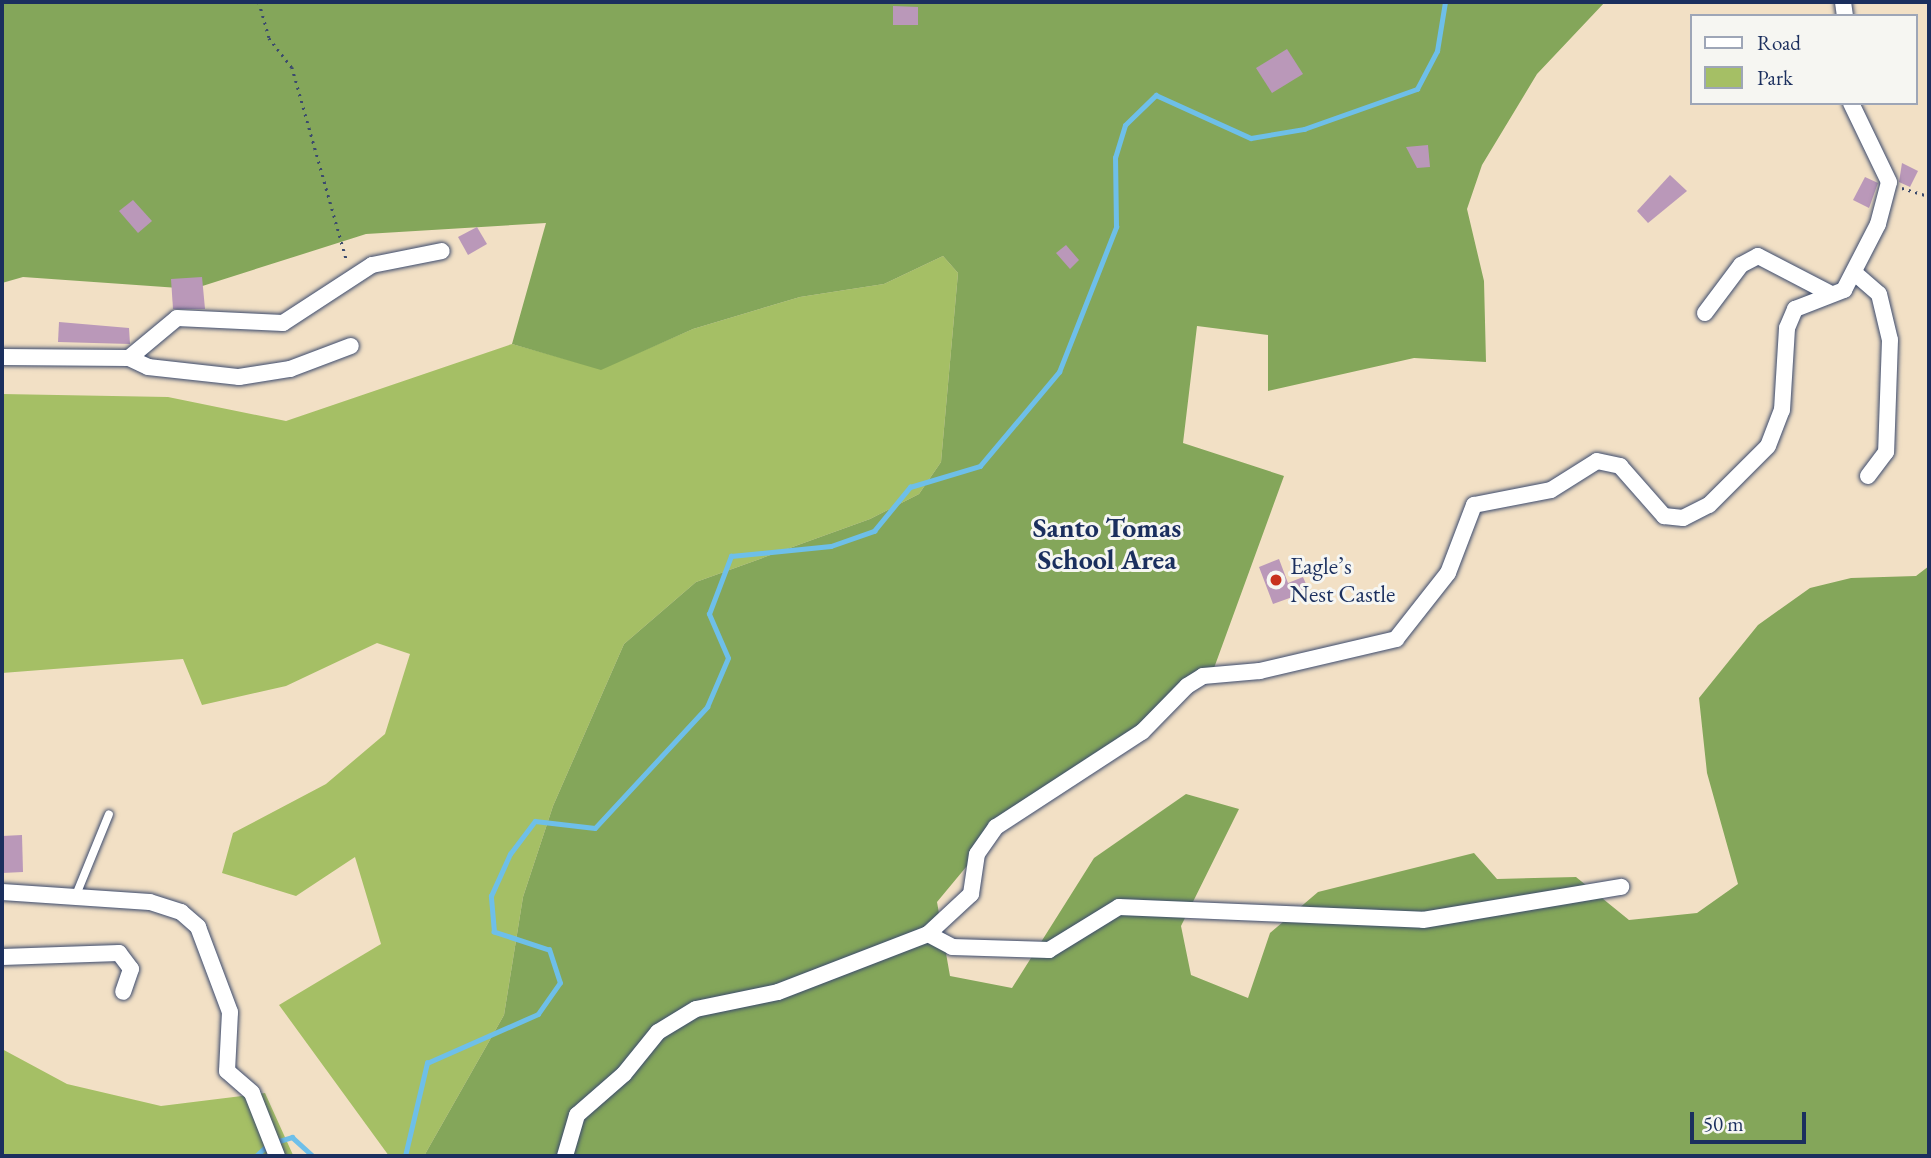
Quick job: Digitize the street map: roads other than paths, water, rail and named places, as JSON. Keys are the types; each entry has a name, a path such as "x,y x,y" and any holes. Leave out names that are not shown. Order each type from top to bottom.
{"street":[{"path":"565,1156 577,1115 679,1017 778,992 928,934 971,894 977,854 996,827 1142,732 1195,681 1396,639 1448,573 1474,505 1551,490 1597,461 1620,466 1664,516 1683,518 1709,505 1768,446 1782,410 1790,318 1829,293 1844,290 1857,275 1889,184 1852,105"},
{"path":"129,358 177,318 283,323 351,274 442,251"},
{"path":"1704,313 1741,265 1758,256 1829,293"},
{"path":"1857,275 1879,294 1890,340 1886,452 1868,476"},
{"path":"2,357 129,358 148,367 239,377 290,369 351,346"},
{"path":"928,934 952,947 1049,950 1119,907 1423,920 1621,887"},
{"path":"2,892 150,902 181,912 198,927 230,1013 228,1071 252,1093 276,1154"},
{"path":"2,957 118,953 131,968 123,992"}],"lane":[{"path":"76,895 109,814"}],"waterway":[{"path":"405,1156 427,1063 538,1014 560,983 549,950 494,932 491,896 510,854 535,821 595,828 707,707 728,658 709,614 731,556 831,546 874,531 910,487 980,466 1059,372 1116,227 1115,158 1125,125 1156,95 1251,138 1304,129 1417,89 1437,51 1445,2"},
{"path":"276,1142 292,1137 313,1156"},
{"path":"256,1156 268,1145"},
{"path":"154,1156 181,1156"}],"place":[{"name":"Eagle’s Nest Castle","path":"1276,580"}],"district":[{"name":"Santo Tomas School Area","path":"1107,543"}]}
